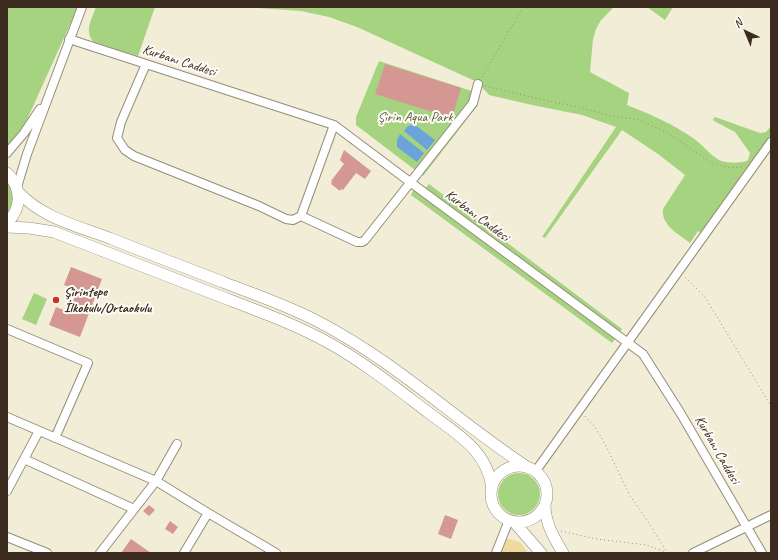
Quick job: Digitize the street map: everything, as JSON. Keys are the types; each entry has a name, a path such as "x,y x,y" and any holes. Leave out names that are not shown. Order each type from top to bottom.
{"highway":[{"path":"7,173 18,189 41,211 55,219 108,237 287,306 335,330 393,368 491,442 533,470 542,479 546,489 545,505 549,528 563,553"},
{"path":"7,223 17,209 18,189"},
{"path":"7,227 29,228 54,232 289,323 330,344 389,381 467,442 485,463 489,475 494,505 500,514 511,521 542,553"},
{"path":"492,489 496,479 504,472 514,467 524,467 533,470"},
{"path":"511,521 519,522 530,520 539,514 545,505"}],"street":[{"path":"18,189 48,98 82,7"},
{"name":"Kurbanı Caddesi","path":"70,39 334,125 627,342 643,354 681,414 746,528 762,553"},
{"path":"146,64 117,133 117,138 125,150 134,156 259,206 286,219 294,220 301,216 334,125"},
{"path":"301,216 357,242 362,242 473,103 478,84"},
{"path":"7,153 24,134 48,98"},
{"path":"533,470 579,410 771,142"},
{"path":"7,329 88,363 55,438"},
{"path":"7,417 156,481 276,553"},
{"path":"7,491 39,431"},
{"path":"100,553 156,481 177,444"},
{"path":"24,459 134,509"},
{"path":"184,553 208,513"},
{"path":"693,553 771,515"},
{"path":"496,553 511,521"},
{"path":"9,540 47,553"}],"path":[{"path":"523,7 478,84 538,99 579,107 607,115 639,120 668,133 709,161 724,167 741,168 756,163"},
{"path":"677,273 687,278 705,296 771,406"},
{"path":"579,410 595,427 630,496 668,552"},
{"path":"549,528 596,539 647,544 668,552"}],"green space":[{"path":"7,7 78,7 25,124 7,147"},
{"path":"96,7 155,7 138,56 94,43 89,34 89,25"},
{"path":"243,7 611,7 613,8 601,20 596,29 593,39 590,72 629,93 627,105 677,128 696,140 719,160 725,162 734,163 746,161 748,160 750,153 735,132 714,121 713,119 715,117 760,133 766,132 771,126 771,140 704,236 698,231 690,243 668,225 663,215 663,209 685,175 658,154 622,130 545,238 542,237 616,127 582,115 489,95 477,82 357,27 329,17 301,11"},
{"path":"647,7 673,7 665,20"},
{"name":"Şirin Aqua Park","path":"379,61 478,93 478,105 423,176 356,125 356,117"},
{"path":"7,179 11,184 14,203 7,217"},
{"path":"429,184 622,329 620,332 425,189"},
{"path":"414,189 615,339 612,343 411,195"},
{"path":"34,293 47,299 36,325 22,319"},
{"path":"515,473 523,473 531,476 537,482 540,494 537,506 531,512 523,515 515,515 507,512 501,506 498,498 498,490 501,482 507,476"}],"sand":[{"path":"510,539 520,542 528,553 498,553 504,540"}],"water":[{"path":"415,125 435,140 427,150 404,131 408,126"},
{"path":"400,134 424,153 417,162 397,147 397,140"}],"building":[{"path":"385,64 461,88 452,118 375,94"},
{"path":"344,150 371,171 365,179 356,173 343,190 341,189 340,191 331,184 331,181 344,164 340,160"},
{"path":"71,267 102,279 80,337 49,325 56,307 69,312 77,290 64,285"},
{"path":"149,505 155,510 149,516 143,511"},
{"path":"445,515 458,520 451,539 438,534"},
{"path":"170,521 178,527 173,534 165,529"},
{"path":"131,539 151,553 121,553"}],"place":[{"name":"Şirintepe İlkokulu/Ortaokulu","path":"56,300"}]}
